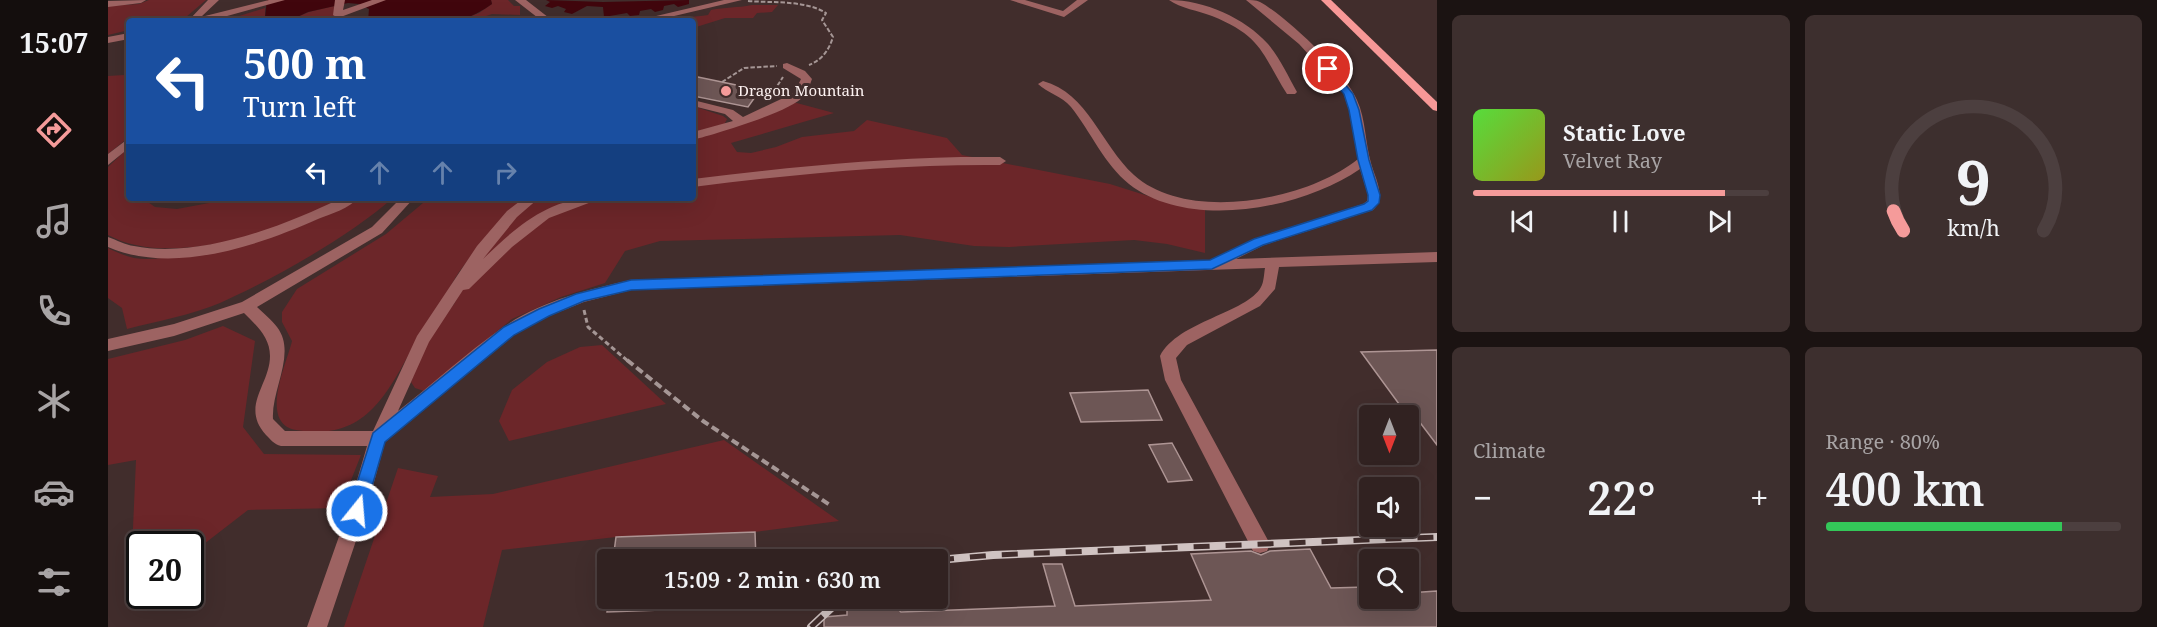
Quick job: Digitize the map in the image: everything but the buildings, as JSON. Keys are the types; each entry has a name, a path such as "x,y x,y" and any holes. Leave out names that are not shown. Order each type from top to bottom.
{"main road":[{"path":"1326,0 1437,108"}],"street":[{"path":"108,4 141,0"},
{"path":"194,18 214,0"},
{"path":"209,18 280,0"},
{"path":"339,4 338,15 381,0"},
{"path":"520,0 544,18"},
{"path":"654,18 736,0"},
{"path":"1015,0 1064,14 1083,0"},
{"path":"1174,0 1225,18 1246,30 1265,47 1291,92"},
{"path":"1212,265 1259,242 1368,207 1373,203 1374,195 1354,110 1348,94 1305,45 1271,13 1251,0"},
{"path":"108,40 126,37"},
{"path":"696,135 725,128 786,104 799,95 807,79 787,66"},
{"path":"1043,84 1062,93 1074,103 1134,182 1165,198 1207,206 1254,204 1300,194 1353,171 1364,160"},
{"path":"696,104 729,112 741,121"},
{"path":"108,161 126,145"},
{"path":"696,183 816,167 867,163 946,160 1000,161"},
{"path":"1340,176 1353,179 1367,187 1374,195"},
{"path":"108,242 138,252 157,253 229,244 279,231 346,201"},
{"path":"108,345 174,330 247,306 377,230 405,201"},
{"path":"317,627 357,511 378,438 422,340 482,249 512,214 528,201"},
{"path":"453,294 473,279 507,244 544,215 581,201"},
{"path":"247,306 272,332 278,356 264,404 266,422 281,439 378,438 509,331 544,312 581,297 631,285 1437,257"},
{"path":"1260,544 1173,380 1168,356 1182,341 1255,302 1268,289 1274,263"}],"path":[{"path":"722,82 744,68 807,66 817,62 825,55 833,38 822,20 826,13 822,8 808,4 743,0"},
{"path":"774,91 782,82 787,66"},
{"path":"581,297 588,327 595,335 703,422 830,505"}],"shaded area":[{"path":"149,0 206,0 182,18 126,18 126,31 108,35 108,6 139,4"},
{"path":"267,0 491,0 492,4 465,18 368,18 369,9 359,4 348,3 308,12 295,18 265,17"},
{"path":"491,0 508,0 514,6 520,6 520,15 492,14 481,18 466,18 492,4"},
{"path":"546,0 603,2 689,0 689,4 678,7 674,4 664,6 663,10 655,12 651,9 640,11 639,15 630,16 627,13 604,17 603,7 587,6 572,14 564,12 566,9 558,6 552,8 545,6 550,2"},
{"path":"752,5 778,5 772,12 757,13 753,18 725,18 696,27 696,18 678,18 708,15 711,10"},
{"path":"334,6 334,18 295,18"},
{"path":"265,8 265,17 295,18 233,18"},
{"path":"126,73 126,139 108,154 108,76"},
{"path":"793,102 834,113 731,143 737,152 751,153 802,137 854,131 867,120 947,138 962,155 1110,184 1167,202 1205,210 1205,253 1167,244 1134,240 1009,247 974,246 900,235 660,241 625,251 605,283 561,297 512,319 424,391 415,388 411,382 423,349 437,324 454,304 469,277 511,221 534,201 696,201 696,138"},
{"path":"696,107 723,116 727,119 724,125 696,132"},
{"path":"126,150 126,201 146,201 155,207 177,209 220,201 336,201 280,227 232,241 189,248 146,247 126,243 108,235 108,167"},
{"path":"354,201 389,201 310,256 263,282 209,307 127,329 122,308 108,298 108,248 140,259 204,253 273,236"},
{"path":"425,201 525,201 477,249 462,268 393,381 370,411 356,422 339,429 319,432 296,430 285,425 279,416 278,391 292,341 282,322 282,312 297,289 386,234"},
{"path":"223,326 255,341 243,427 264,454 361,455 340,508 248,510 204,544 204,531 133,531 136,460 108,465 108,359 185,340"},
{"path":"602,345 666,404 509,441 499,421 512,390 547,362 580,347"},
{"path":"724,440 839,521 755,532 616,537 502,550 483,627 344,627 398,468 438,476 430,497 493,494"}],"railway":[{"path":"948,559 993,555 1437,537"},
{"path":"811,627 830,609"}],"place":[{"name":"Dragon Mountain","path":"726,91"}],"route":[{"path":"357,511 378,438 509,331 544,312 581,297 631,285 1212,265 1259,242 1340,218 1368,207 1373,203 1374,195 1354,110 1348,94 1328,69"}]}
